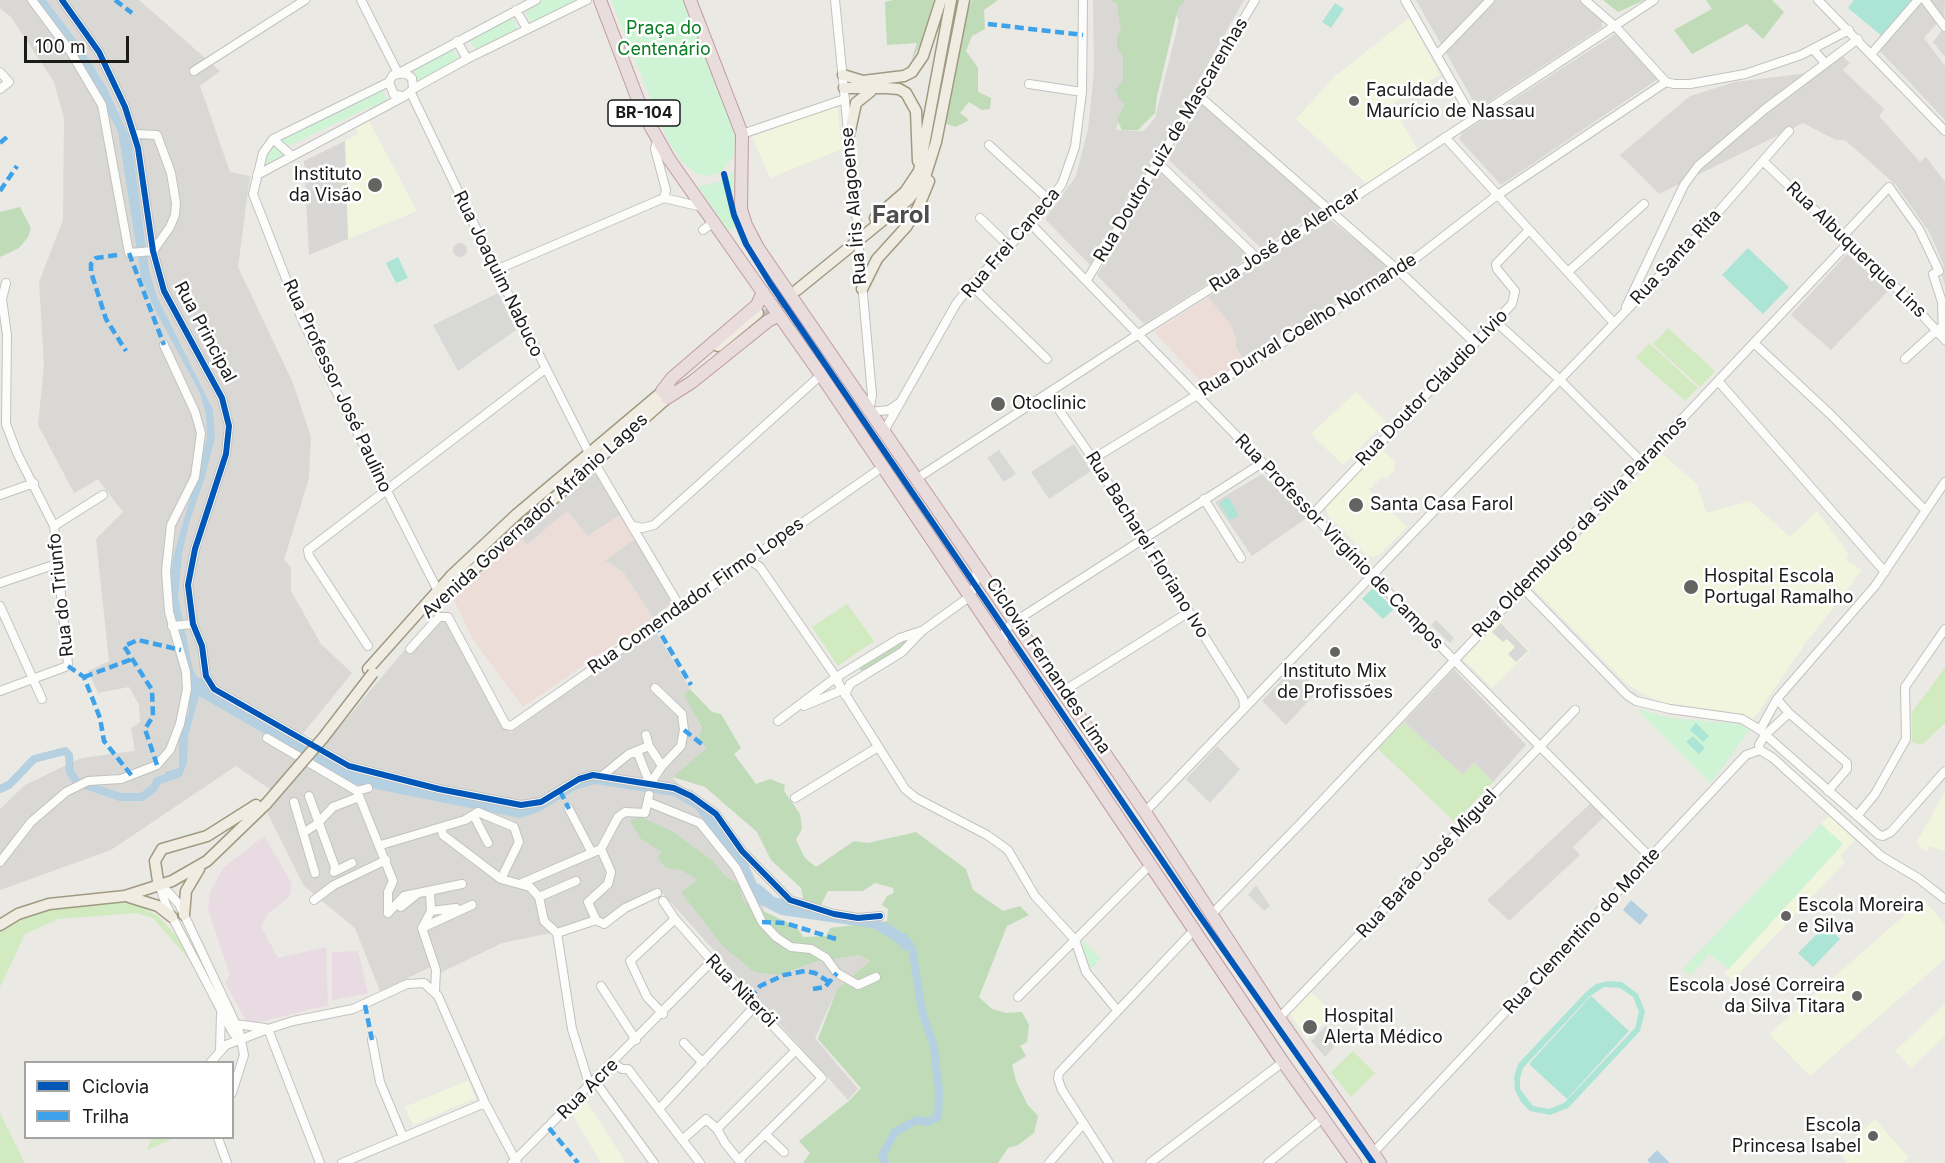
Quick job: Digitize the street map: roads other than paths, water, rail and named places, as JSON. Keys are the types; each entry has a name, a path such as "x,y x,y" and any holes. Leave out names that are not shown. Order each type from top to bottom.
{"highway":[{"name":"BR-104","path":"600,0 628,75 657,141 821,375 881,468 1283,1062 1355,1163"},
{"path":"690,0 742,134 741,209 746,225 758,248 1145,812 1279,1018 1376,1158"},
{"path":"665,394 672,378 757,305 763,292"},
{"path":"665,394 692,382 768,321 779,315"}],"main road":[{"path":"843,75 863,81 904,76 912,72 923,56 941,0"},
{"path":"936,142 924,180 909,199 795,288 893,202 911,185 919,171 951,0"},
{"path":"862,289 874,264 918,208 931,176 964,0"},
{"path":"844,93 874,89 899,89 910,98 916,111 919,171"},
{"path":"849,135 856,103 874,89"},
{"path":"860,260 865,266 874,264"},
{"name":"Avenida Governador Afrânio Lages","path":"0,925 18,914 49,904 126,896 160,884 207,861 323,738 371,671 438,591 514,517 592,457 760,316"},
{"name":"Avenida Governador Afrânio Lages","path":"371,671 457,582 580,474 592,457"},
{"path":"160,884 155,861 162,849 207,836 262,803"},
{"name":"Avenida Governador Afrânio Lages","path":"0,918 42,899 160,884 205,855 262,803"},
{"path":"126,896 144,900 178,916 189,883 207,861"}],"street":[{"path":"32,0 70,51 102,105 106,118 109,153 132,253 151,251 165,236 175,215 173,180 157,135 135,135"},
{"name":"Rua Principal","path":"62,0 110,73 135,135 145,182 151,251 164,291 222,398 229,426 226,454 195,549 188,585 189,624 202,646 206,676 214,689 349,766 439,789 521,806 541,802 579,779 602,776"},
{"path":"194,71 305,0"},
{"path":"361,0 396,76 390,89 394,95 409,93"},
{"path":"292,156 273,139 536,0"},
{"path":"257,175 271,170 292,156 467,59 587,0"},
{"name":"Rua Íris Alagoense","path":"835,0 872,396 869,412"},
{"name":"Rua Frei Caneca","path":"883,433 956,304 971,285 1031,224 1062,184 1069,168 1082,92 1083,0"},
{"name":"Rua Doutor Luiz de Mascarenhas","path":"1087,280 1255,0"},
{"path":"1437,55 1490,0"},
{"path":"1585,0 1615,26 1666,82 1690,84 1732,77 1813,49 1849,30"},
{"name":"Rua José de Alencar","path":"916,479 1137,334 1332,212 1654,0"},
{"path":"1818,0 1872,53 1945,131"},
{"path":"1872,53 1918,0"},
{"path":"1925,0 1945,27"},
{"path":"1408,1 1473,119"},
{"path":"516,10 527,28"},
{"path":"1624,312 1684,185 1698,166 1765,109 1858,39"},
{"path":"457,41 467,59"},
{"path":"1813,49 1826,63"},
{"path":"0,72 9,82 0,89"},
{"name":"Rua Joaquim Nabuco","path":"396,76 412,78 409,93 545,369 592,457 680,607"},
{"name":"Rua Durval Coelho Normande","path":"1093,459 1399,272 1496,196 1666,82"},
{"path":"1029,84 1082,92"},
{"path":"742,134 844,93"},
{"path":"1198,95 1332,212 1474,342"},
{"name":"Rua Santa Rita","path":"1145,812 1692,242 1789,131"},
{"path":"1445,137 1496,196 1613,322"},
{"name":"Rua Professor José Paulino","path":"273,139 263,153 253,194 301,317 363,455 385,490 438,591"},
{"path":"657,141 655,149 665,184 664,198"},
{"path":"989,145 1050,201"},
{"name":"Rua Albuquerque Lins","path":"1764,162 1942,335"},
{"path":"1158,164 1257,258"},
{"name":"Rua Oldemburgo da Silva Paranhos","path":"1212,914 1302,822 1641,461 1719,382 1845,240 1888,187 1919,229 1939,271 1934,274 1942,302 1942,335"},
{"path":"496,270 664,198 702,207"},
{"path":"1569,272 1644,204"},
{"path":"980,218 1009,246"},
{"path":"703,230 714,222"},
{"name":"Rua Professor Virgínio de Campos","path":"1031,224 1312,515 1650,857"},
{"name":"Rua Doutor Cláudio Lívio","path":"1312,515 1515,297 1515,291 1497,269 1496,264 1529,230"},
{"name":"Rua do Triunfo","path":"6,283 2,299 4,430 34,483 54,526 68,666 34,679"},
{"path":"971,285 1047,359"},
{"path":"1495,321 1560,380 1641,461"},
{"path":"1905,359 1942,335"},
{"path":"1754,343 1831,415 1925,510"},
{"path":"0,862 31,822 66,792 88,781 113,780 132,776 157,765 170,750 180,724 187,689 181,650 173,626 166,571 171,525 195,477 201,433 195,412 164,345"},
{"path":"368,646 309,556 309,550 545,369"},
{"path":"634,526 648,527 655,523 821,375"},
{"path":"1719,382 1885,572"},
{"name":"Rua Bacharel Floriano Ivo","path":"1048,394 1093,459 1243,698 1244,708"},
{"path":"869,412 889,410 902,401"},
{"path":"1003,646 1005,630 1014,622 1262,463"},
{"name":"Rua Comendador Firmo Lopes","path":"410,649 439,617 448,617 506,725 511,726 881,468"},
{"path":"1945,482 1885,572 1840,629 1777,699 1759,745 1760,750 1773,758 1881,856 1918,878 1945,899"},
{"path":"0,495 34,483"},
{"path":"54,526 103,495"},
{"path":"1204,499 1240,558"},
{"path":"646,547 655,523"},
{"path":"758,552 760,567"},
{"path":"748,560 760,567 835,678 846,690 878,747 906,789 916,798 987,835 1008,850 1035,896 1075,940 1079,958 1090,978 1117,1011"},
{"path":"0,583 59,563"},
{"path":"793,711 846,690 902,652 922,631 969,597 975,586 977,569"},
{"path":"1522,587 1627,695 1636,701 1670,709 1742,719 1763,732 1881,836 1888,834 1945,771"},
{"path":"0,606 42,699"},
{"path":"1062,692 1189,612"},
{"path":"173,626 189,624"},
{"path":"1857,816 1875,794 1906,739 1905,687 1945,629"},
{"path":"778,721 835,678 900,638 922,631"},
{"path":"0,691 34,679"},
{"path":"650,784 662,765 681,746 684,722 682,714 655,688"},
{"path":"1243,698 1255,698"},
{"path":"1777,699 1789,713 1847,763 1847,770 1828,791"},
{"name":"Rua Barão José Miguel","path":"1279,1018 1575,710"},
{"path":"1763,732 1789,713"},
{"path":"646,735 650,742 649,746 662,765"},
{"path":"267,738 358,794 381,845 393,881 388,892 388,913 404,896 462,884"},
{"path":"602,776 629,754 649,746"},
{"path":"795,798 878,747"},
{"name":"Rua Clementino do Monte","path":"1376,1158 1746,755 1760,750"},
{"path":"637,751 650,784"},
{"path":"602,776 674,788 711,809 756,867 790,900 834,914 858,918 880,916"},
{"path":"303,833 317,824 333,807 368,788"},
{"path":"309,796 334,872 348,865 349,877"},
{"path":"522,883 596,851 618,817 625,812 645,813 648,799 700,823 736,868 762,922 776,937 791,947 811,949 826,958 837,973 858,985 876,977"},
{"path":"294,802 315,873"},
{"path":"569,808 611,872 608,884 588,902 596,920 604,924 625,908 657,893"},
{"path":"381,845 441,828 476,814 488,814 514,827 519,842 501,879"},
{"path":"476,814 488,843"},
{"path":"441,828 443,835 501,879 522,883 539,897 544,921 557,933 572,1029 592,1084 654,1163"},
{"path":"314,900 333,885 386,860"},
{"path":"1018,997 1151,864"},
{"path":"539,897 576,881"},
{"path":"160,884 175,898 178,916 238,1043"},
{"path":"430,892 431,910 423,928 436,970 432,988 515,1162"},
{"path":"401,907 417,894"},
{"name":"Rua Niterói","path":"663,901 675,919 712,961 756,1005 822,1078 765,1134"},
{"path":"423,928 472,905"},
{"path":"431,910 456,908"},
{"path":"178,916 236,1024 241,1071 234,1088"},
{"path":"663,1014 647,997 630,960 675,919"},
{"path":"557,933 596,920"},
{"path":"1109,1163 1062,1090 1058,1079 1062,1068 1195,929"},
{"path":"1061,952 1079,958"},
{"name":"Rua Acre","path":"515,1162 663,1014 712,961"},
{"path":"220,1049 268,1029 353,1009 412,982 432,988"},
{"path":"601,986 636,1040"},
{"path":"659,1109 756,1005"},
{"path":"212,1061 220,1049 220,1007"},
{"path":"236,1024 245,1028 268,1029"},
{"path":"268,1029 320,1163"},
{"path":"372,1040 380,1082 403,1137"},
{"path":"684,1043 703,1063"},
{"path":"717,1129 796,1050"},
{"path":"1150,1163 1283,1062"},
{"path":"613,1064 622,1069 628,1069 700,1163"},
{"path":"342,1163 485,1103"},
{"path":"1268,1163 1323,1118"},
{"path":"682,1140 706,1119 717,1129 724,1143 740,1161 765,1134 784,1152"},
{"path":"1049,1163 1085,1128"},
{"path":"219,1139 227,1163"}],"water":[{"path":"33,0 46,0 80,45 106,87 131,140 149,270 157,297 213,410 215,437 182,553 178,597 193,670 203,687 351,769 536,805 592,776 674,789 706,806 742,851 759,890 773,901 796,908 870,918 889,924 900,931 912,948 904,951 896,942 872,928 781,915 759,904 696,809 673,796 595,784 575,790 539,812 520,818 361,786 349,782 199,696 188,736 187,762 182,776 169,781 165,772 179,768 179,737 189,712 187,678 171,605 170,580 173,558 207,439 206,414 200,393 154,308 141,277 118,131 92,85"},
{"path":"1631,900 1648,915 1640,925 1623,910"},
{"path":"1657,1150 1670,1163 1650,1163 1647,1160"}],"waterway":[{"path":"195,684 200,682 215,691"},
{"path":"0,789 9,785 34,759 65,751 69,755 70,772 77,782 120,797 142,797 154,788 157,781 175,775"},
{"path":"758,888 773,901 815,911"},
{"path":"885,1163 882,1156 895,1132 917,1120 928,1122 938,1117 939,1092 934,1047 922,1011 912,948 904,937"}],"tunnel":[{"path":"763,318 797,290"}],"place":[{"name":"Faculdade Maurício de Nassau","path":"1354,101"},
{"name":"Instituto da Visão","path":"375,185"},
{"name":"Otoclinic","path":"998,404"},
{"name":"Santa Casa Farol","path":"1356,505"},
{"name":"Hospital Escola Portugal Ramalho","path":"1691,587"},
{"name":"Instituto Mix de Profissões","path":"1335,652"},
{"name":"Escola Moreira e Silva","path":"1786,916"},
{"name":"Escola José Correira da Silva Titara","path":"1857,996"},
{"name":"Hospital Alerta Médico","path":"1310,1027"},
{"name":"Escola Princesa Isabel","path":"1873,1136"}],"district":[{"name":"Farol","path":"901,216"}],"park label":[{"name":"Praça do Centenário","path":"664,39"}]}
